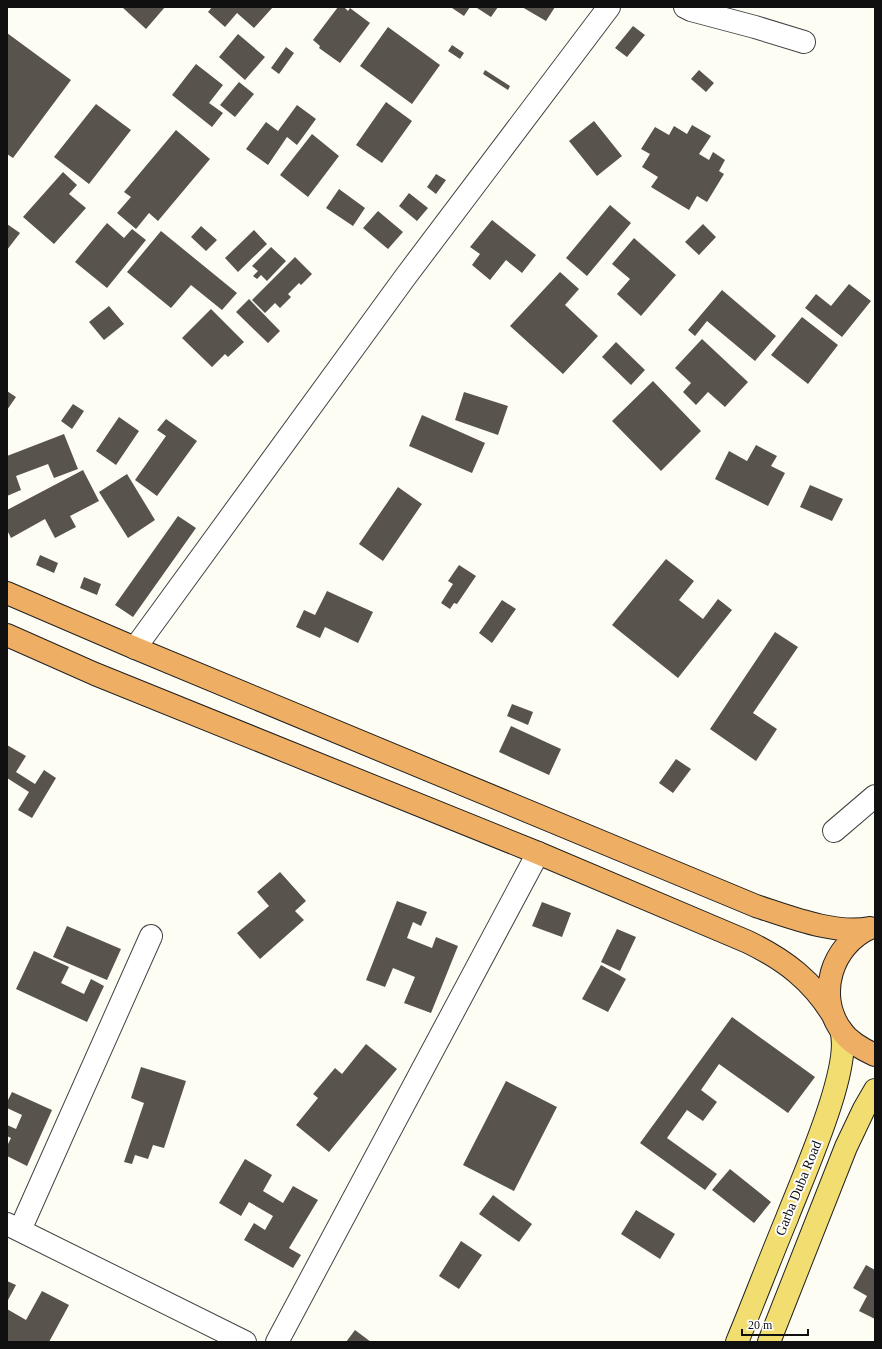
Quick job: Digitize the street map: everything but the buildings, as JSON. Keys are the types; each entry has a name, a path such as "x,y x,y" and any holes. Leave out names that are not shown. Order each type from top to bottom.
{"highway":[{"path":"7,593 135,648 756,906 819,925 849,930 861,930 873,927"},
{"path":"7,635 95,674 538,853 756,946 778,958 803,977 825,1003 837,1024 850,1040 862,1049 875,1055"},
{"path":"837,1024 830,1004 829,990 830,976 835,962 842,950 852,940 863,931 873,927"}],"main road":[{"name":"Garba Duba Road","path":"737,1342 828,1110 840,1063 843,1038 837,1024"},
{"path":"769,1342 856,1123 875,1090"}],"street":[{"path":"135,648 406,276 609,7"},
{"path":"685,7 804,42"},
{"path":"834,831 875,796"},
{"path":"278,1342 538,853"},
{"path":"151,936 13,1227 245,1342"}]}
